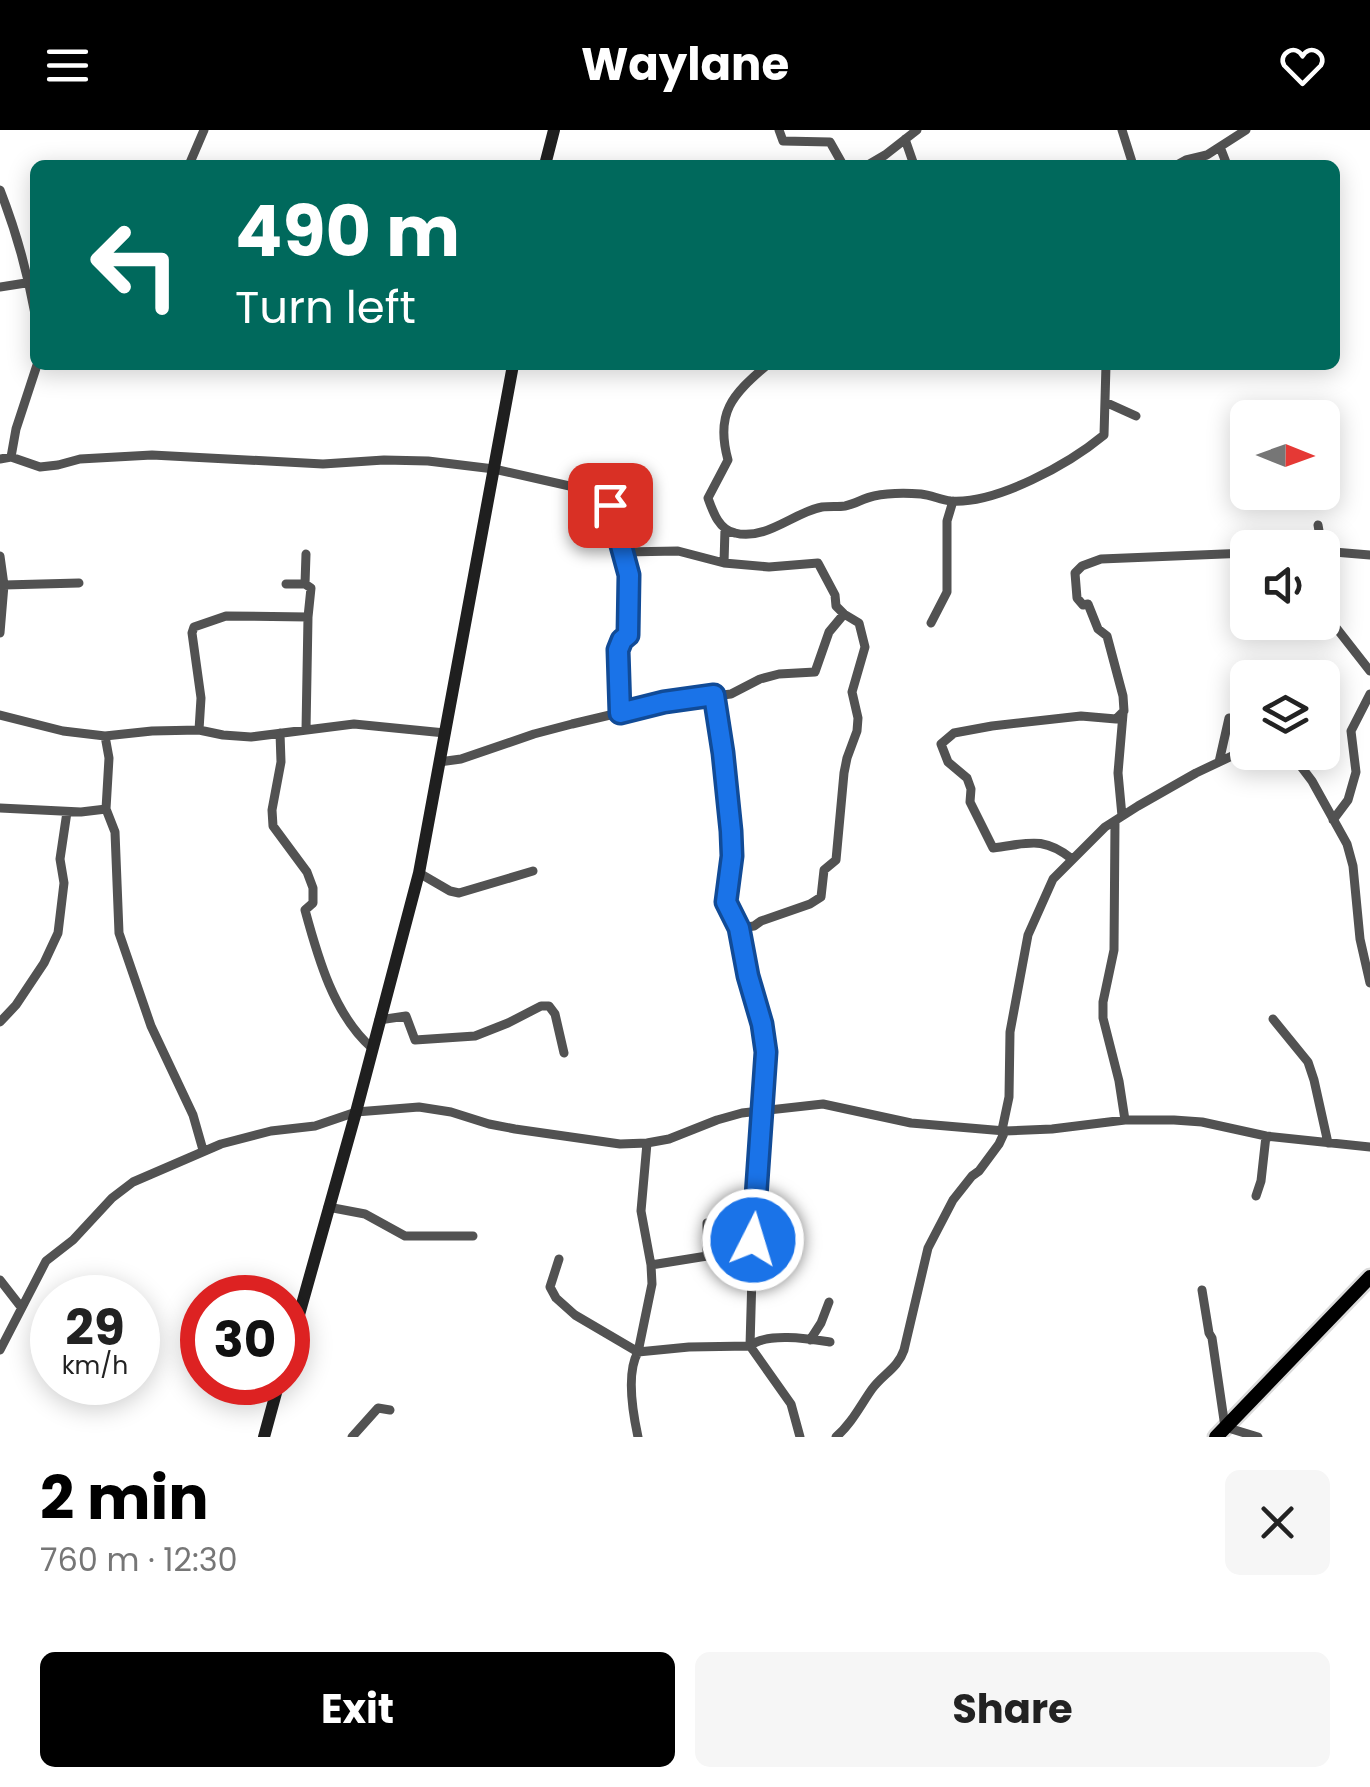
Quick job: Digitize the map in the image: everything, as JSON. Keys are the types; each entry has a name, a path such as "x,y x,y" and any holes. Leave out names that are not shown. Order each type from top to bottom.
{"main road":[{"path":"546,160 554,130"},
{"path":"309,1275 419,872 512,370"},
{"path":"1220,1432 1370,1277"},
{"path":"264,1437 273,1405"}],"street":[{"path":"190,160 204,130"},
{"path":"779,130 783,141 830,142 840,160"},
{"path":"875,160 917,130"},
{"path":"1122,130 1131,160"},
{"path":"1186,160 1208,155 1246,130"},
{"path":"905,139 912,160"},
{"path":"1220,147 1225,160"},
{"path":"0,190 30,276"},
{"path":"0,287 30,282"},
{"path":"34,370 3,459 40,466 58,466 80,459 152,455 322,464 428,460 494,469 605,494 616,520 629,575 628,635 618,650 620,713"},
{"path":"761,370 727,408 723,442 728,460 708,498 719,522 735,533 749,534 820,507 845,506 875,496 920,494 952,501 1016,487 1082,452 1104,435 1106,370"},
{"path":"1105,402 1136,416"},
{"path":"931,622 947,592 947,521 952,501"},
{"path":"1318,525 1319,530"},
{"path":"724,563 725,529"},
{"path":"624,552 678,551 724,563 769,567 818,563 836,595 836,606 859,623 866,647 852,692 857,731 846,758 836,860 824,870 821,897 754,926 739,928"},
{"path":"1340,552 1370,554"},
{"path":"306,554 306,584"},
{"path":"1125,1120 1120,1081 1103,1018 1114,950 1123,696 1107,636 1098,629 1088,604 1083,605 1076,598 1075,573 1101,559 1230,555"},
{"path":"0,556 4,585 0,633"},
{"path":"4,585 79,582"},
{"path":"286,584 306,584 311,588 306,730"},
{"path":"439,762 664,702 731,694 760,679 815,672 828,632 844,614"},
{"path":"198,730 200,698 194,627 226,616 308,617"},
{"path":"1340,633 1370,671"},
{"path":"1333,820 1348,800 1356,772 1351,731 1370,694"},
{"path":"714,695 732,856 726,902 739,928 766,1052 750,1346 791,1404 800,1437"},
{"path":"1072,859 1054,846 1021,842 993,848 970,802 967,778 948,762 941,744 954,733 992,726 1081,716 1116,719 1124,711"},
{"path":"0,715 63,731 105,736 198,730 251,737 354,724 445,732"},
{"path":"1219,762 1229,718"},
{"path":"280,733 281,762 273,826 308,872 313,903 306,910 314,942 337,1002 359,1036 372,1048"},
{"path":"105,736 109,758 106,808 115,832 119,933 151,1026 193,1115 204,1150"},
{"path":"836,1437 849,1426 872,1389 899,1364 928,1248 953,1200 999,1144 1009,1097 1010,1032 1028,935 1053,879 1118,819 1196,773 1230,758"},
{"path":"1304,770 1347,844 1370,982"},
{"path":"1356,772 1370,778"},
{"path":"0,808 67,812 106,808"},
{"path":"0,1022 44,963 58,933 64,883 60,860 67,812"},
{"path":"419,872 450,892 459,893 532,870"},
{"path":"379,1020 406,1016 414,1040 475,1036 549,1006 555,1014 564,1053"},
{"path":"1273,1020 1308,1062 1328,1143"},
{"path":"0,1350 46,1261 74,1240 112,1198 133,1182 204,1150 271,1130 315,1126 356,1112 419,1107 515,1130 620,1144 670,1138 730,1116 824,1104 910,1124 1004,1131 1125,1120 1202,1122 1266,1136 1370,1146"},
{"path":"1256,1196 1266,1136"},
{"path":"638,1437 632,1406 634,1359 652,1284 641,1210 647,1143"},
{"path":"328,1207 364,1214 405,1236 473,1236"},
{"path":"707,1223 707,1256"},
{"path":"651,1265 753,1252"},
{"path":"559,1260 550,1288 556,1298 574,1315 638,1352 750,1346 756,1341 776,1338 830,1342"},
{"path":"0,1280 21,1307"},
{"path":"1202,1290 1212,1338 1220,1432 1258,1437"},
{"path":"810,1340 830,1302"},
{"path":"352,1437 378,1408 390,1410"}],"route":[{"path":"610,505 629,575 628,635 618,650 620,713 714,695 731,831 726,902 739,928 766,1052 753,1240"}]}
